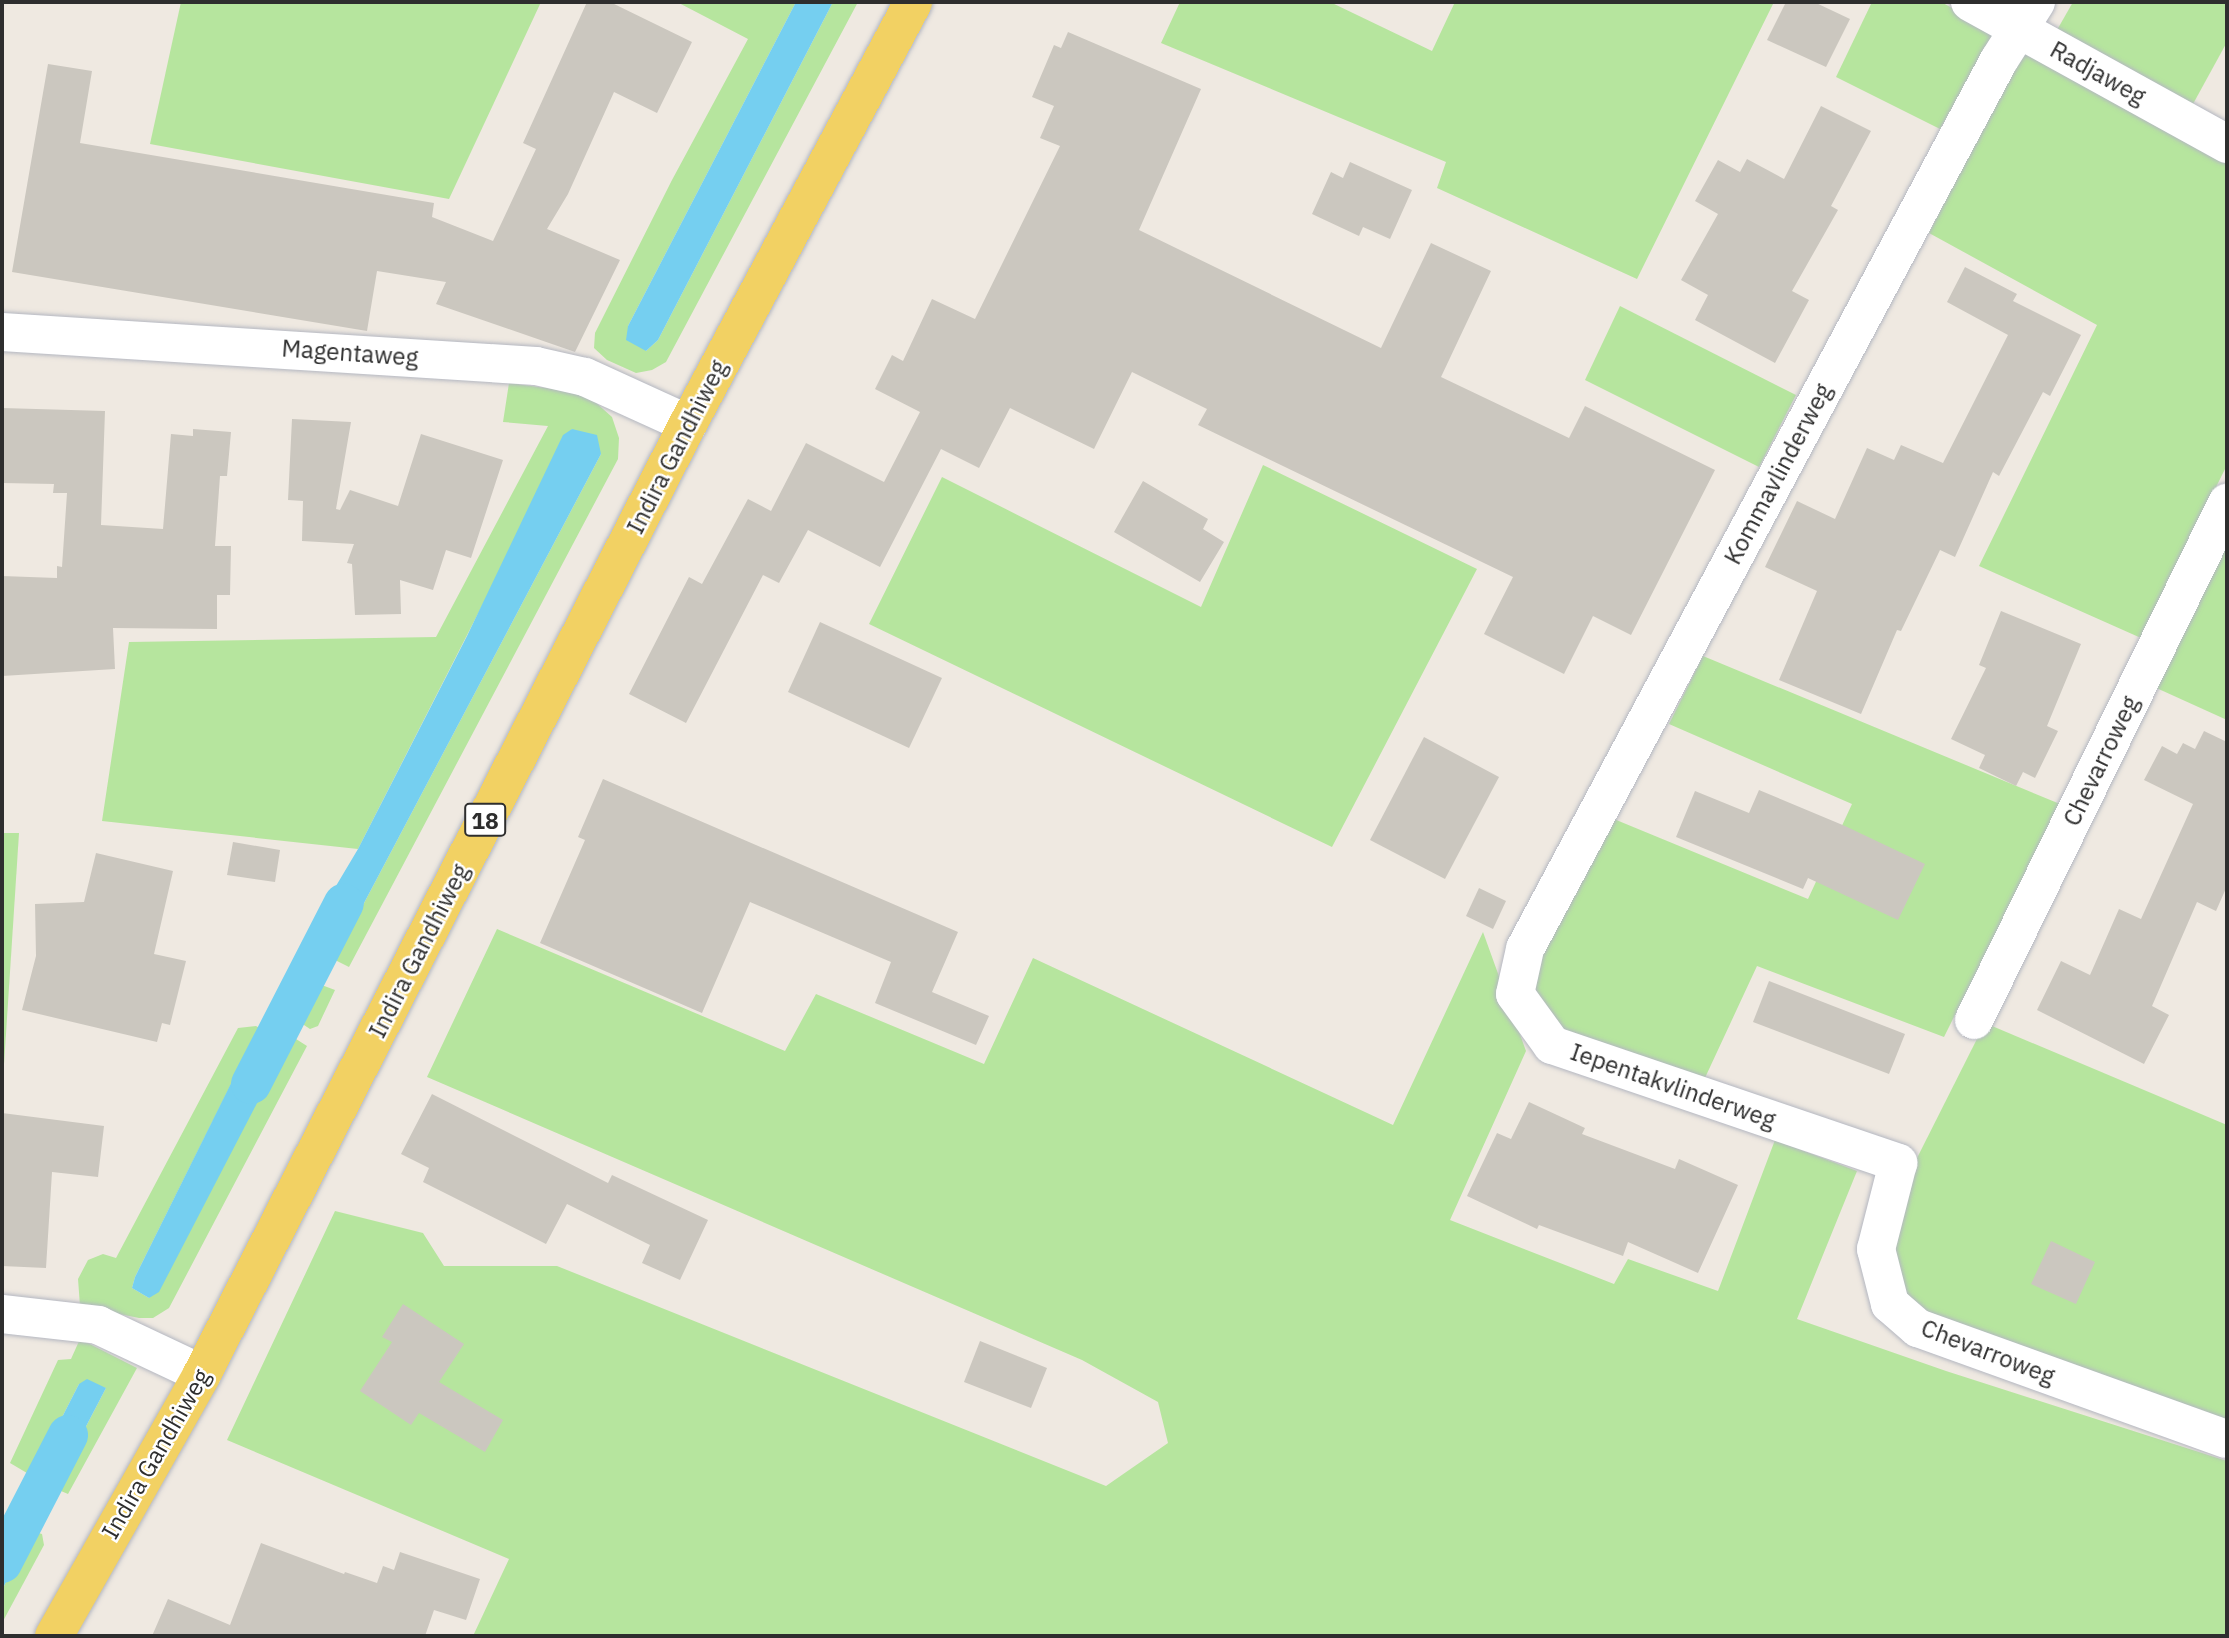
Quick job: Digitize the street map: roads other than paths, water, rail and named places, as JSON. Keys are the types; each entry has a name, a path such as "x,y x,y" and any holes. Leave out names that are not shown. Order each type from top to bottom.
{"main road":[{"name":"Indira Gandhiweg","path":"54,1636 202,1374 688,424 912,2"}],"street":[{"name":"Radjaweg","path":"1970,2 2028,16 2227,144"},
{"name":"Kommavlinderweg","path":"1525,949 1999,60 2028,16"},
{"name":"Magentaweg","path":"2,332 536,366 584,377 688,424"},
{"name":"Chevarroweg","path":"1974,1020 2227,503"},
{"name":"Iepentakvlinderweg","path":"1525,949 1515,994 1552,1045 1898,1163"},
{"name":"Chevarroweg","path":"1898,1163 1876,1249 1891,1304 1918,1328 2227,1439"},
{"path":"2,1314 99,1325 202,1374"}],"water":[{"path":"796,2 833,2 658,340 646,351 626,340 628,326"},
{"path":"572,429 597,435 601,454 363,905 331,958 302,943 358,849 467,636 563,435"},
{"path":"290,968 319,984 303,1017 295,1019 272,1008"},
{"path":"264,1031 287,1043 283,1053 159,1292 149,1298 132,1288 135,1277 254,1037"},
{"path":"87,1379 106,1388 54,1488 32,1476 79,1384"},
{"path":"2,1515 32,1531 2,1590"}],"waterway":[{"path":"251,1084 344,903"},
{"path":"2,1563 68,1435"}]}
